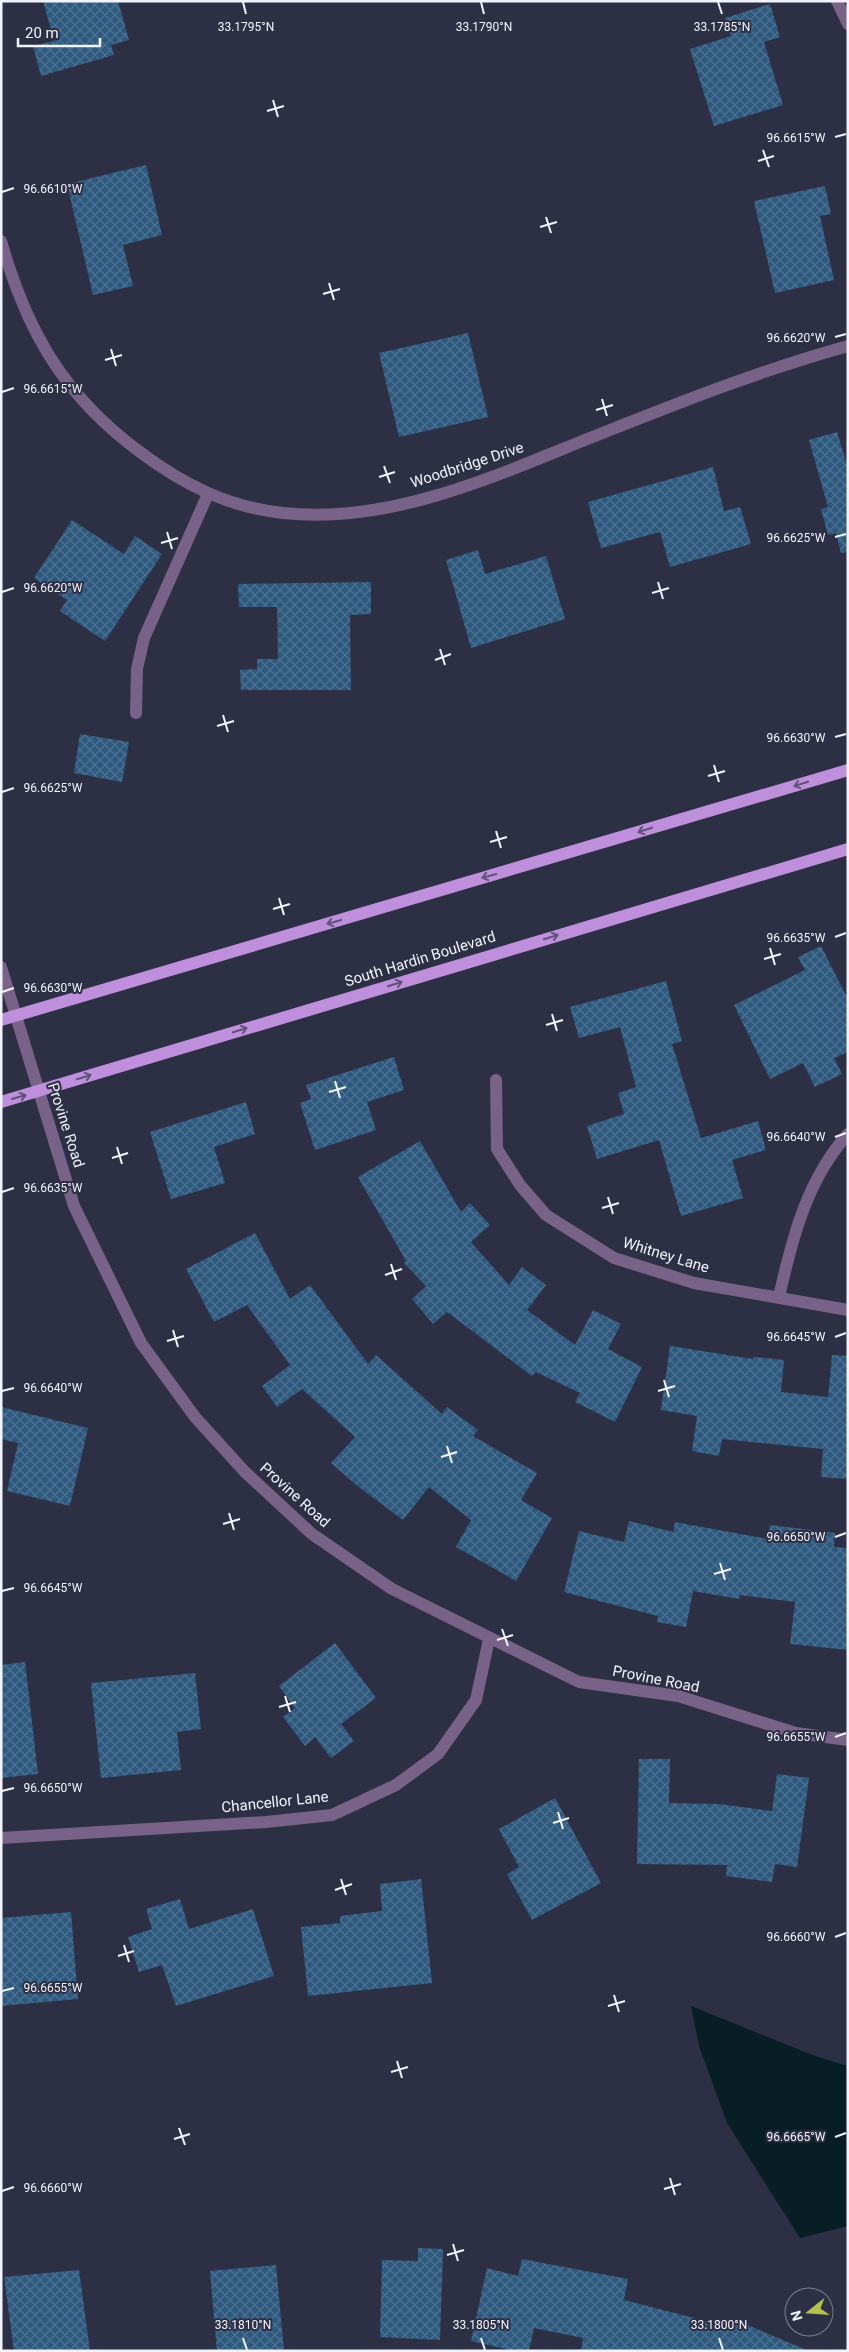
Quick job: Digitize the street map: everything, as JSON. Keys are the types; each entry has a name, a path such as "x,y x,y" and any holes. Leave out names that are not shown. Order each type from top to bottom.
{"main road":[{"path":"1,1020 848,770"},
{"name":"South Hardin Boulevard","path":"1,1102 848,849"}],"street":[{"path":"837,1 848,24"},
{"name":"Woodbridge Drive","path":"1,242 26,317 53,364 82,402 121,438 173,476 208,494 257,510 284,514 313,515 377,510 444,492 497,474 710,390 848,346"},
{"path":"136,713 137,669 144,638 208,494"},
{"name":"Provine Road","path":"1,967 38,1092 78,1215 141,1344 195,1417 245,1472 312,1534 392,1590 579,1682 678,1696 796,1733 848,1740"},
{"name":"Whitney Lane","path":"496,1080 497,1149 520,1185 546,1214 614,1258 694,1283 848,1310"},
{"path":"779,1297 792,1238 811,1192 833,1151 848,1134"},
{"name":"Chancellor Lane","path":"1,1838 266,1822 332,1815 396,1785 438,1754 476,1700 489,1639"}],"shaded area":[{"path":"691,2006 815,2056 848,2066 848,2226 800,2238 727,2123 699,2046"}],"building":[{"path":"43,1 118,1 129,40 111,45 114,55 41,76 33,46 54,41"},
{"path":"770,4 780,37 764,42 783,105 714,126 690,49 731,36 725,18"},
{"path":"146,165 162,235 123,245 133,286 93,295 67,184"},
{"path":"825,186 831,214 820,216 834,280 775,293 754,201"},
{"path":"468,333 488,417 399,437 379,353"},
{"path":"837,432 848,468 848,552 841,553 836,533 828,535 821,509 828,507 809,440"},
{"path":"713,467 724,511 740,507 751,544 670,567 660,532 601,548 588,502"},
{"path":"72,520 124,554 135,536 162,554 105,641 60,611 67,600 34,578"},
{"path":"478,550 485,574 546,556 565,619 471,648 446,560"},
{"path":"371,582 371,614 350,615 351,690 241,690 240,670 257,669 257,659 278,659 277,607 239,607 238,584"},
{"path":"80,734 129,742 122,782 74,773"},
{"path":"821,946 848,999 848,1052 834,1058 842,1074 815,1087 803,1063 770,1079 734,1005 805,970 798,957"},
{"path":"666,981 682,1041 672,1044 701,1138 758,1121 766,1150 732,1160 743,1198 681,1216 659,1140 597,1159 587,1126 624,1114 618,1093 636,1087 620,1027 579,1038 570,1007"},
{"path":"394,1057 404,1090 367,1102 376,1130 315,1150 300,1103 311,1099 306,1085"},
{"path":"246,1102 255,1134 214,1147 225,1183 171,1199 150,1132"},
{"path":"420,1141 461,1212 470,1203 490,1225 471,1242 509,1285 522,1267 546,1285 527,1310 575,1345 593,1310 621,1324 608,1349 642,1367 615,1422 575,1402 580,1393 536,1372 532,1376 447,1312 433,1324 412,1299 426,1286 404,1263 406,1261 358,1177"},
{"path":"255,1233 290,1299 310,1285 368,1364 376,1355 442,1414 447,1407 478,1430 473,1436 537,1473 521,1500 552,1518 516,1581 456,1547 471,1520 429,1487 403,1520 355,1484 331,1463 355,1437 302,1389 277,1407 262,1386 290,1365 247,1305 214,1322 186,1269"},
{"path":"670,1346 753,1359 753,1357 784,1360 781,1392 828,1397 832,1355 848,1356 848,1479 821,1477 823,1449 722,1439 719,1456 692,1451 697,1416 661,1410"},
{"path":"1,1407 88,1428 70,1506 7,1491 18,1443 1,1439"},
{"path":"629,1521 673,1532 675,1522 768,1539 770,1525 835,1533 834,1547 848,1548 848,1650 790,1644 795,1602 740,1595 739,1599 693,1591 686,1627 657,1622 658,1616 564,1592 579,1531 624,1542"},
{"path":"335,1643 376,1698 341,1724 354,1741 331,1758 315,1737 305,1746 283,1717 295,1708 279,1686"},
{"path":"25,1662 38,1774 1,1778 1,1665"},
{"path":"195,1673 201,1729 177,1732 181,1770 101,1778 91,1683"},
{"path":"639,1759 670,1759 669,1803 719,1804 772,1811 777,1774 809,1778 797,1867 775,1864 772,1882 726,1876 727,1865 637,1864"},
{"path":"555,1798 601,1883 532,1920 507,1874 519,1867 499,1829"},
{"path":"421,1879 432,1983 308,1996 301,1927 340,1923 340,1916 382,1911 380,1884"},
{"path":"180,1899 189,1929 253,1909 274,1976 176,2006 162,1965 139,1972 128,1937 152,1929 146,1909"},
{"path":"71,1912 78,1999 1,2006 1,1918"},
{"path":"418,2248 443,2249 440,2340 380,2337 382,2260 418,2261"},
{"path":"522,2259 628,2279 624,2300 729,2327 733,2319 809,2351 581,2351 583,2338 534,2328 529,2351 514,2351 471,2341 487,2268 518,2276"},
{"path":"276,2265 284,2351 217,2351 210,2271"},
{"path":"79,2270 90,2351 14,2351 4,2277"}]}
